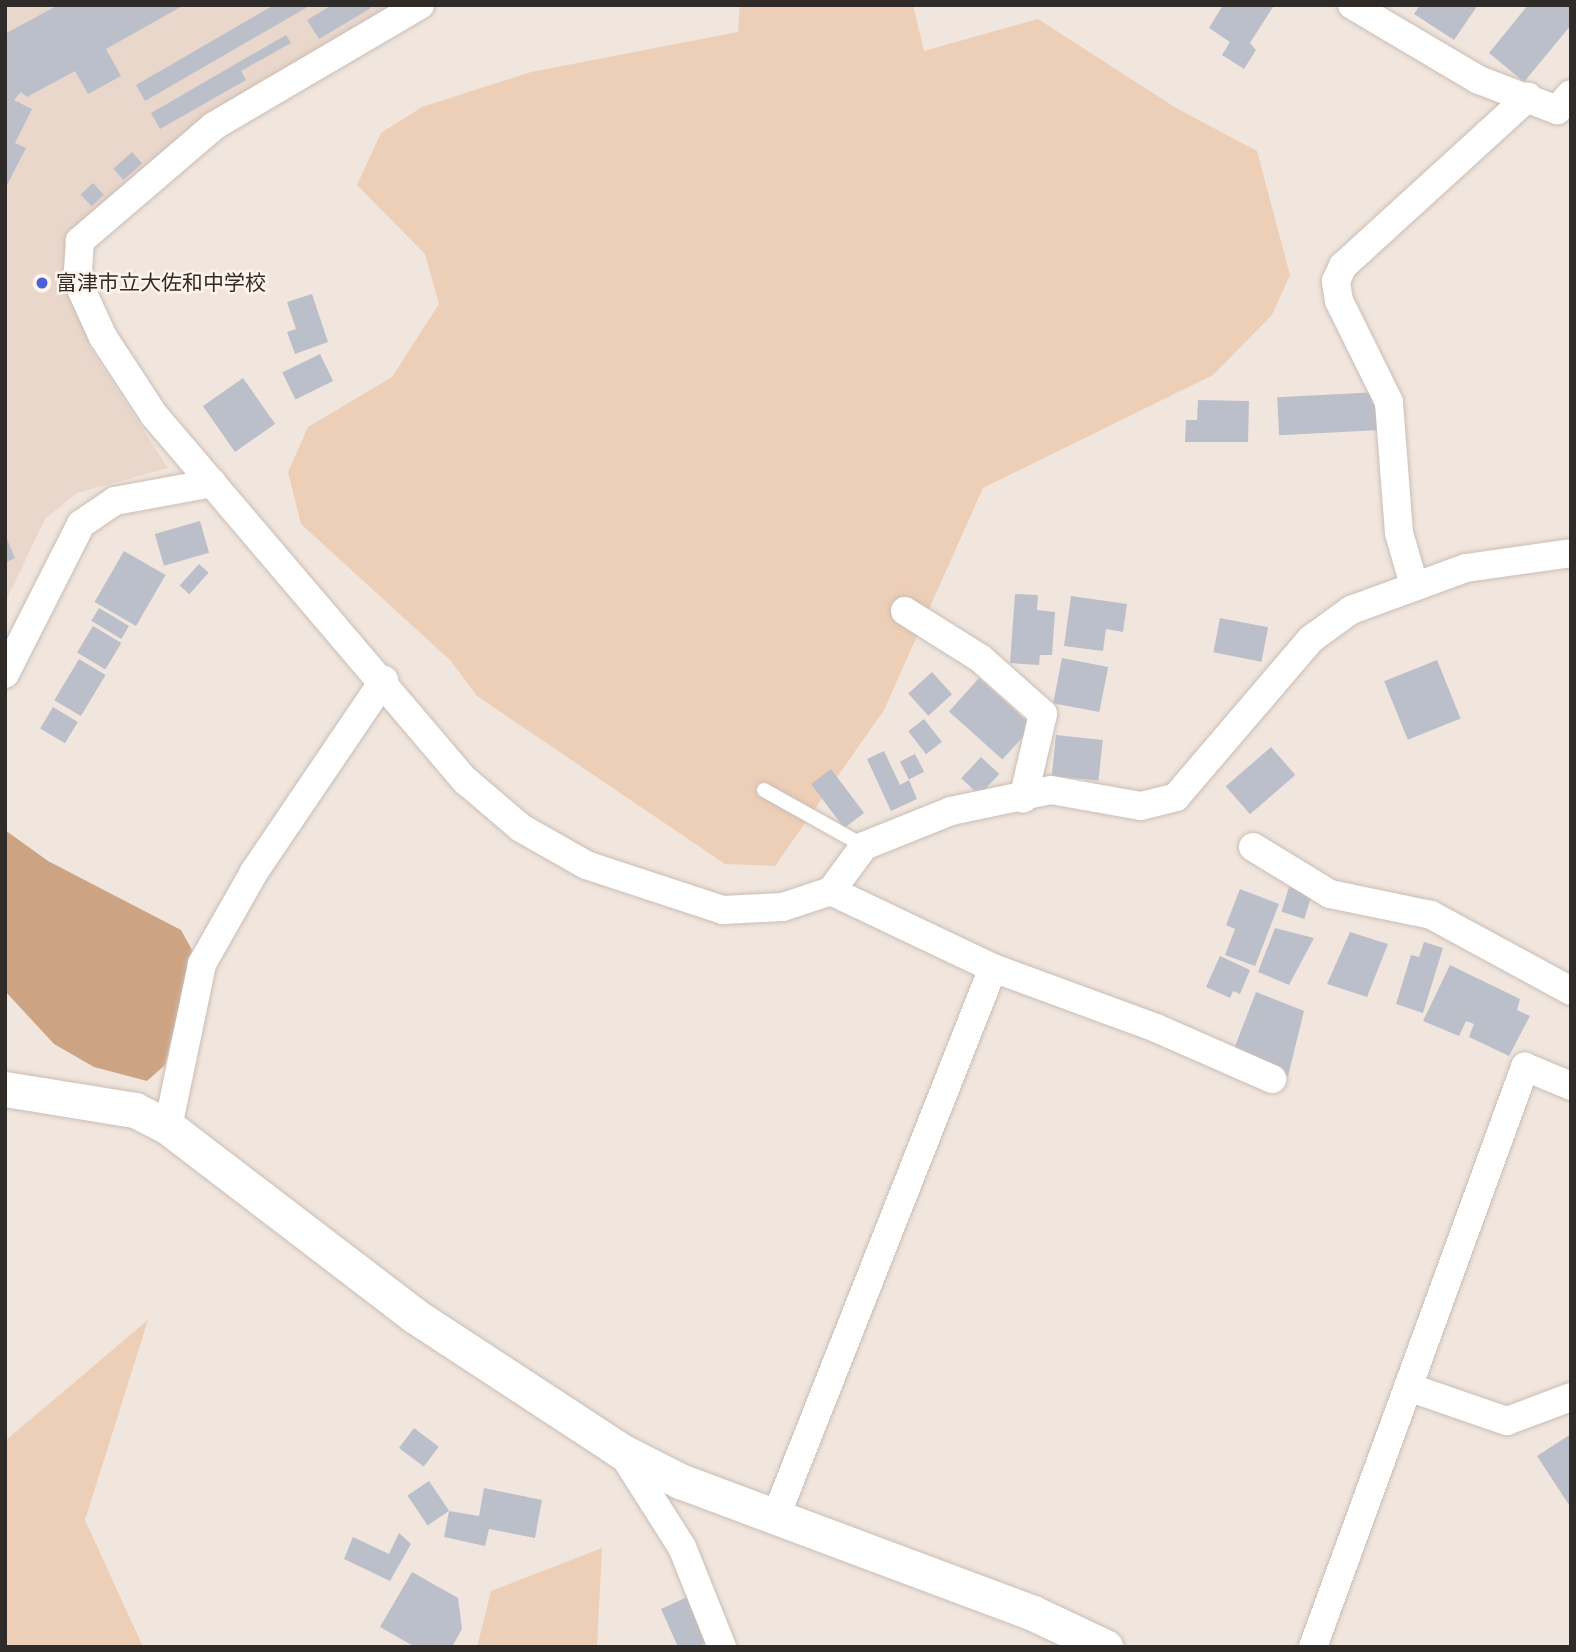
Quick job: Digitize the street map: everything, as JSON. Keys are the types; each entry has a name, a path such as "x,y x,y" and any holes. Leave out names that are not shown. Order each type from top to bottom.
{"street":[{"path":"420,5 214,126 80,241 77,280 103,337 154,415 384,680 466,782 521,828 586,864 723,910 783,907 831,891 864,846 951,811 1023,799 1051,790 1141,806 1176,797 1311,639 1352,610 1466,568 1571,553"},
{"path":"1352,5 1479,80 1557,110 1571,94"},
{"path":"1414,585 1399,533 1389,402 1339,301 1336,281 1343,266 1528,97"},
{"path":"5,674 82,524 115,501 212,483"},
{"path":"905,611 980,658 1043,714 1023,799"},
{"path":"168,1127 202,964 254,872 384,680"},
{"path":"1253,848 1330,894 1431,915 1571,992"},
{"path":"831,891 993,968 1156,1028 1272,1079"},
{"path":"776,1516 993,968"},
{"path":"1313,1647 1525,1067 1571,1086"},
{"path":"5,1089 135,1110 168,1127 415,1316 621,1451 680,1481 776,1516 1105,1647"},
{"path":"1408,1387 1507,1421 1571,1397"},
{"path":"621,1451 682,1547 727,1644"}],"lane":[{"path":"764,790 864,846"}],"shaded area":[{"name":"富津市立大佐和中学校","path":"5,5 423,5 367,31 96,229 79,309 90,348 168,468 77,493 45,519 5,603"},
{"path":"740,5 913,5 924,51 1038,19 1176,108 1257,151 1290,275 1272,315 1213,375 983,488 884,710 775,866 725,864 477,696 451,661 301,524 288,472 308,427 392,377 439,304 425,254 357,185 381,133 422,107 531,72 738,32"},
{"path":"5,830 48,861 181,930 192,950 187,975 165,1065 147,1081 94,1067 54,1044 5,991"},
{"path":"148,1320 85,1520 143,1647 5,1647 5,1441"},
{"path":"602,1548 597,1647 477,1647 491,1591"}],"building":[{"path":"58,5 184,5 106,49 121,76 88,94 75,71 27,97 21,92 14,100 32,109 15,143 26,148 5,189 5,34"},
{"path":"274,5 311,5 145,101 136,85"},
{"path":"332,5 369,5 371,8 319,39 307,20"},
{"path":"1223,5 1273,7 1250,43 1256,50 1244,69 1222,55 1230,42 1209,28"},
{"path":"1420,5 1478,5 1454,40 1414,14"},
{"path":"1528,5 1571,5 1571,25 1524,82 1489,53"},
{"path":"286,35 291,43 241,71 246,80 160,129 151,113"},
{"path":"132,152 142,163 123,180 113,169"},
{"path":"93,183 104,195 91,206 81,195"},
{"path":"312,294 328,342 295,354 287,332 296,329 287,302"},
{"path":"320,354 333,381 295,399 282,372"},
{"path":"243,378 275,424 235,452 203,406"},
{"path":"1379,392 1381,430 1279,435 1277,397"},
{"path":"1198,400 1249,401 1248,442 1185,442 1186,420 1197,420"},
{"path":"200,521 209,553 164,566 155,534"},
{"path":"5,535 15,558 5,563"},
{"path":"124,551 166,575 136,626 95,602"},
{"path":"199,564 209,573 189,594 180,586"},
{"path":"1015,594 1038,595 1037,610 1055,612 1052,655 1040,655 1039,665 1010,663"},
{"path":"1071,596 1127,604 1123,632 1106,629 1103,651 1064,646"},
{"path":"99,608 129,626 121,639 91,621"},
{"path":"1220,618 1268,627 1261,662 1213,652"},
{"path":"93,626 121,643 105,670 77,653"},
{"path":"1062,658 1108,667 1099,712 1053,703"},
{"path":"79,659 106,675 81,716 54,700"},
{"path":"1437,660 1461,718 1408,740 1384,681"},
{"path":"932,672 952,694 928,716 908,693"},
{"path":"979,678 1033,726 1002,760 949,711"},
{"path":"53,707 78,722 65,743 40,728"},
{"path":"924,719 942,742 926,754 908,731"},
{"path":"1056,735 1103,740 1098,781 1052,776"},
{"path":"1271,747 1295,775 1250,814 1226,786"},
{"path":"884,751 900,785 909,780 917,799 891,811 867,759"},
{"path":"915,754 924,772 909,780 900,762"},
{"path":"981,757 999,774 980,795 961,778"},
{"path":"831,769 864,813 844,828 811,784"},
{"path":"1289,887 1312,894 1304,919 1281,912"},
{"path":"1240,889 1279,904 1255,966 1225,955 1235,929 1226,925"},
{"path":"1275,928 1314,938 1289,985 1258,972"},
{"path":"1350,932 1388,944 1367,997 1327,984"},
{"path":"1424,942 1443,948 1423,1013 1396,1004 1411,955 1419,957"},
{"path":"1220,956 1250,970 1240,994 1233,991 1230,998 1206,987"},
{"path":"1450,965 1520,999 1517,1010 1530,1016 1509,1056 1469,1037 1474,1024 1466,1021 1459,1036 1423,1021"},
{"path":"1256,992 1304,1011 1288,1076 1232,1054"},
{"path":"414,1428 439,1447 424,1467 399,1448"},
{"path":"1571,1434 1571,1508 1537,1456"},
{"path":"429,1481 449,1511 428,1525 407,1496"},
{"path":"484,1488 542,1500 535,1538 489,1529 485,1546 444,1537 449,1511 479,1516"},
{"path":"399,1533 411,1544 390,1581 344,1559 353,1537 389,1554"},
{"path":"412,1572 458,1598 462,1629 452,1647 415,1647 380,1627"},
{"path":"687,1597 707,1642 697,1647 678,1647 661,1609"}],"place":[{"name":"富津市立大佐和中学校","path":"42,283"}]}
